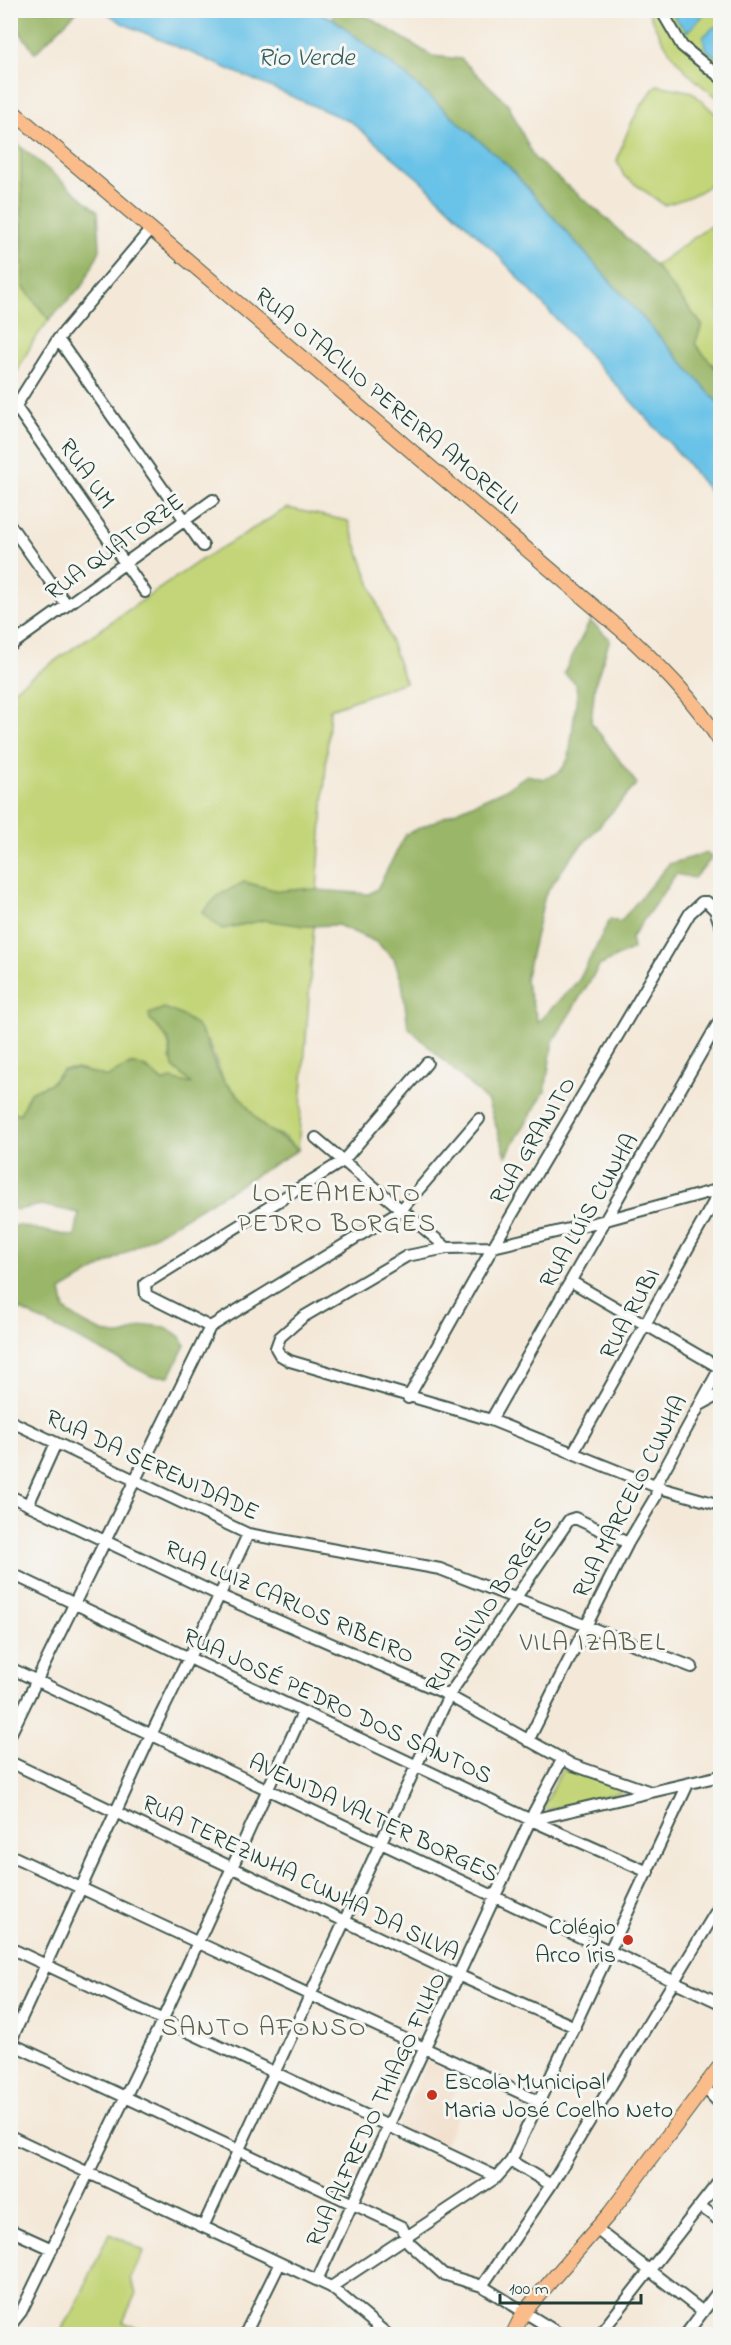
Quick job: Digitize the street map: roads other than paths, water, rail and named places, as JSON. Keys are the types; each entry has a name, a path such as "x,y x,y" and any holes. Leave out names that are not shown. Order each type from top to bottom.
{"main road":[{"name":"RUA OTACILIO PEREIRA AMORELLI","path":"10,109 625,633 668,673 702,712 720,741"},
{"path":"513,2334 524,2312 596,2229 720,2066"}],"street":[{"path":"661,10 682,45 720,77"},
{"path":"13,411 58,339 151,230"},
{"path":"58,339 203,546"},
{"name":"RUA UM","path":"13,411 145,592"},
{"name":"RUA QUATORZE","path":"10,646 213,501"},
{"path":"10,525 67,605"},
{"name":"RUA GRANITO","path":"408,1398 493,1247 696,906 707,902 712,905 720,924"},
{"name":"RUA LUÍS CUNHA","path":"491,1420 720,1020"},
{"path":"210,1328 146,1295 145,1284 343,1161 427,1063"},
{"path":"10,1735 210,1328 401,1210 479,1119"},
{"path":"316,1138 447,1248"},
{"path":"720,1190 493,1247 447,1248 407,1256 303,1317 280,1337 276,1348 280,1355 290,1361 408,1398 491,1420 657,1487 720,1505"},
{"name":"RUA RUBI","path":"573,1454 647,1326 720,1190"},
{"path":"572,1282 720,1368"},
{"name":"RUA MARCELO CUNHA","path":"528,1741 628,1543 656,1496 658,1481 720,1368"},
{"path":"700,1405 720,1394"},
{"name":"RUA DA SERENIDADE","path":"10,1421 135,1478 248,1534 440,1569 692,1667"},
{"path":"28,1505 56,1443"},
{"name":"RUA LUIZ CARLOS RIBEIRO","path":"10,1497 221,1596 449,1695 562,1760 648,1791"},
{"name":"RUA SÍLVIO BORGES","path":"203,2227 449,1695 514,1596 569,1520 575,1518 628,1543"},
{"path":"248,1534 221,1596 152,1734 80,1887 10,2043 238,2148 402,2227 409,2243 443,2274 482,2286 560,2334"},
{"name":"RUA JOSÉ PEDRO DOS SANTOS","path":"10,1573 531,1820 648,1872"},
{"name":"AVENIDA VALTER BORGES","path":"10,1668 720,2003"},
{"path":"11,2325 52,2249 162,2021 303,1712"},
{"name":"RUA ALFREDO THIAGO FILHO","path":"317,2280 426,2050 531,1820 562,1760"},
{"name":"RUA TEREZINHA CUNHA DA SILVA","path":"10,1762 233,1866 460,1976 575,2027"},
{"path":"531,1820 720,1776"},
{"path":"331,2287 498,2177 511,2161 688,1784"},
{"path":"10,1855 538,2101"},
{"path":"482,2286 551,2185 720,1905"},
{"path":"10,1948 498,2177"},
{"path":"704,2086 720,2104"},
{"path":"10,2136 331,2287 387,2334"},
{"path":"511,2161 551,2185"},
{"path":"600,2334 720,2180"},
{"path":"700,2206 720,2221"},
{"path":"596,2229 703,2312"},
{"path":"10,2230 52,2249"},
{"path":"245,2334 280,2263"},
{"path":"686,2334 720,2289"}],"water":[{"path":"673,10 708,11 687,32 674,17"},
{"name":"Rio Verde","path":"104,11 313,11 332,18 405,75 508,166 720,405 720,505 682,457 496,253 420,180 351,122 122,23"},
{"path":"714,27 720,28 720,60 705,48 703,37"}],"place":[{"name":"Colégio Arco Íris","path":"628,1940"},
{"name":"Escola Municipal Maria José Coelho Neto","path":"432,2095"}],"district":[{"name":"LOTEAMENTO PEDRO BORGES","path":"337,1207"},
{"name":"VILA IZABEL","path":"593,1641"},
{"name":"SANTO AFONSO","path":"264,2026"}]}
